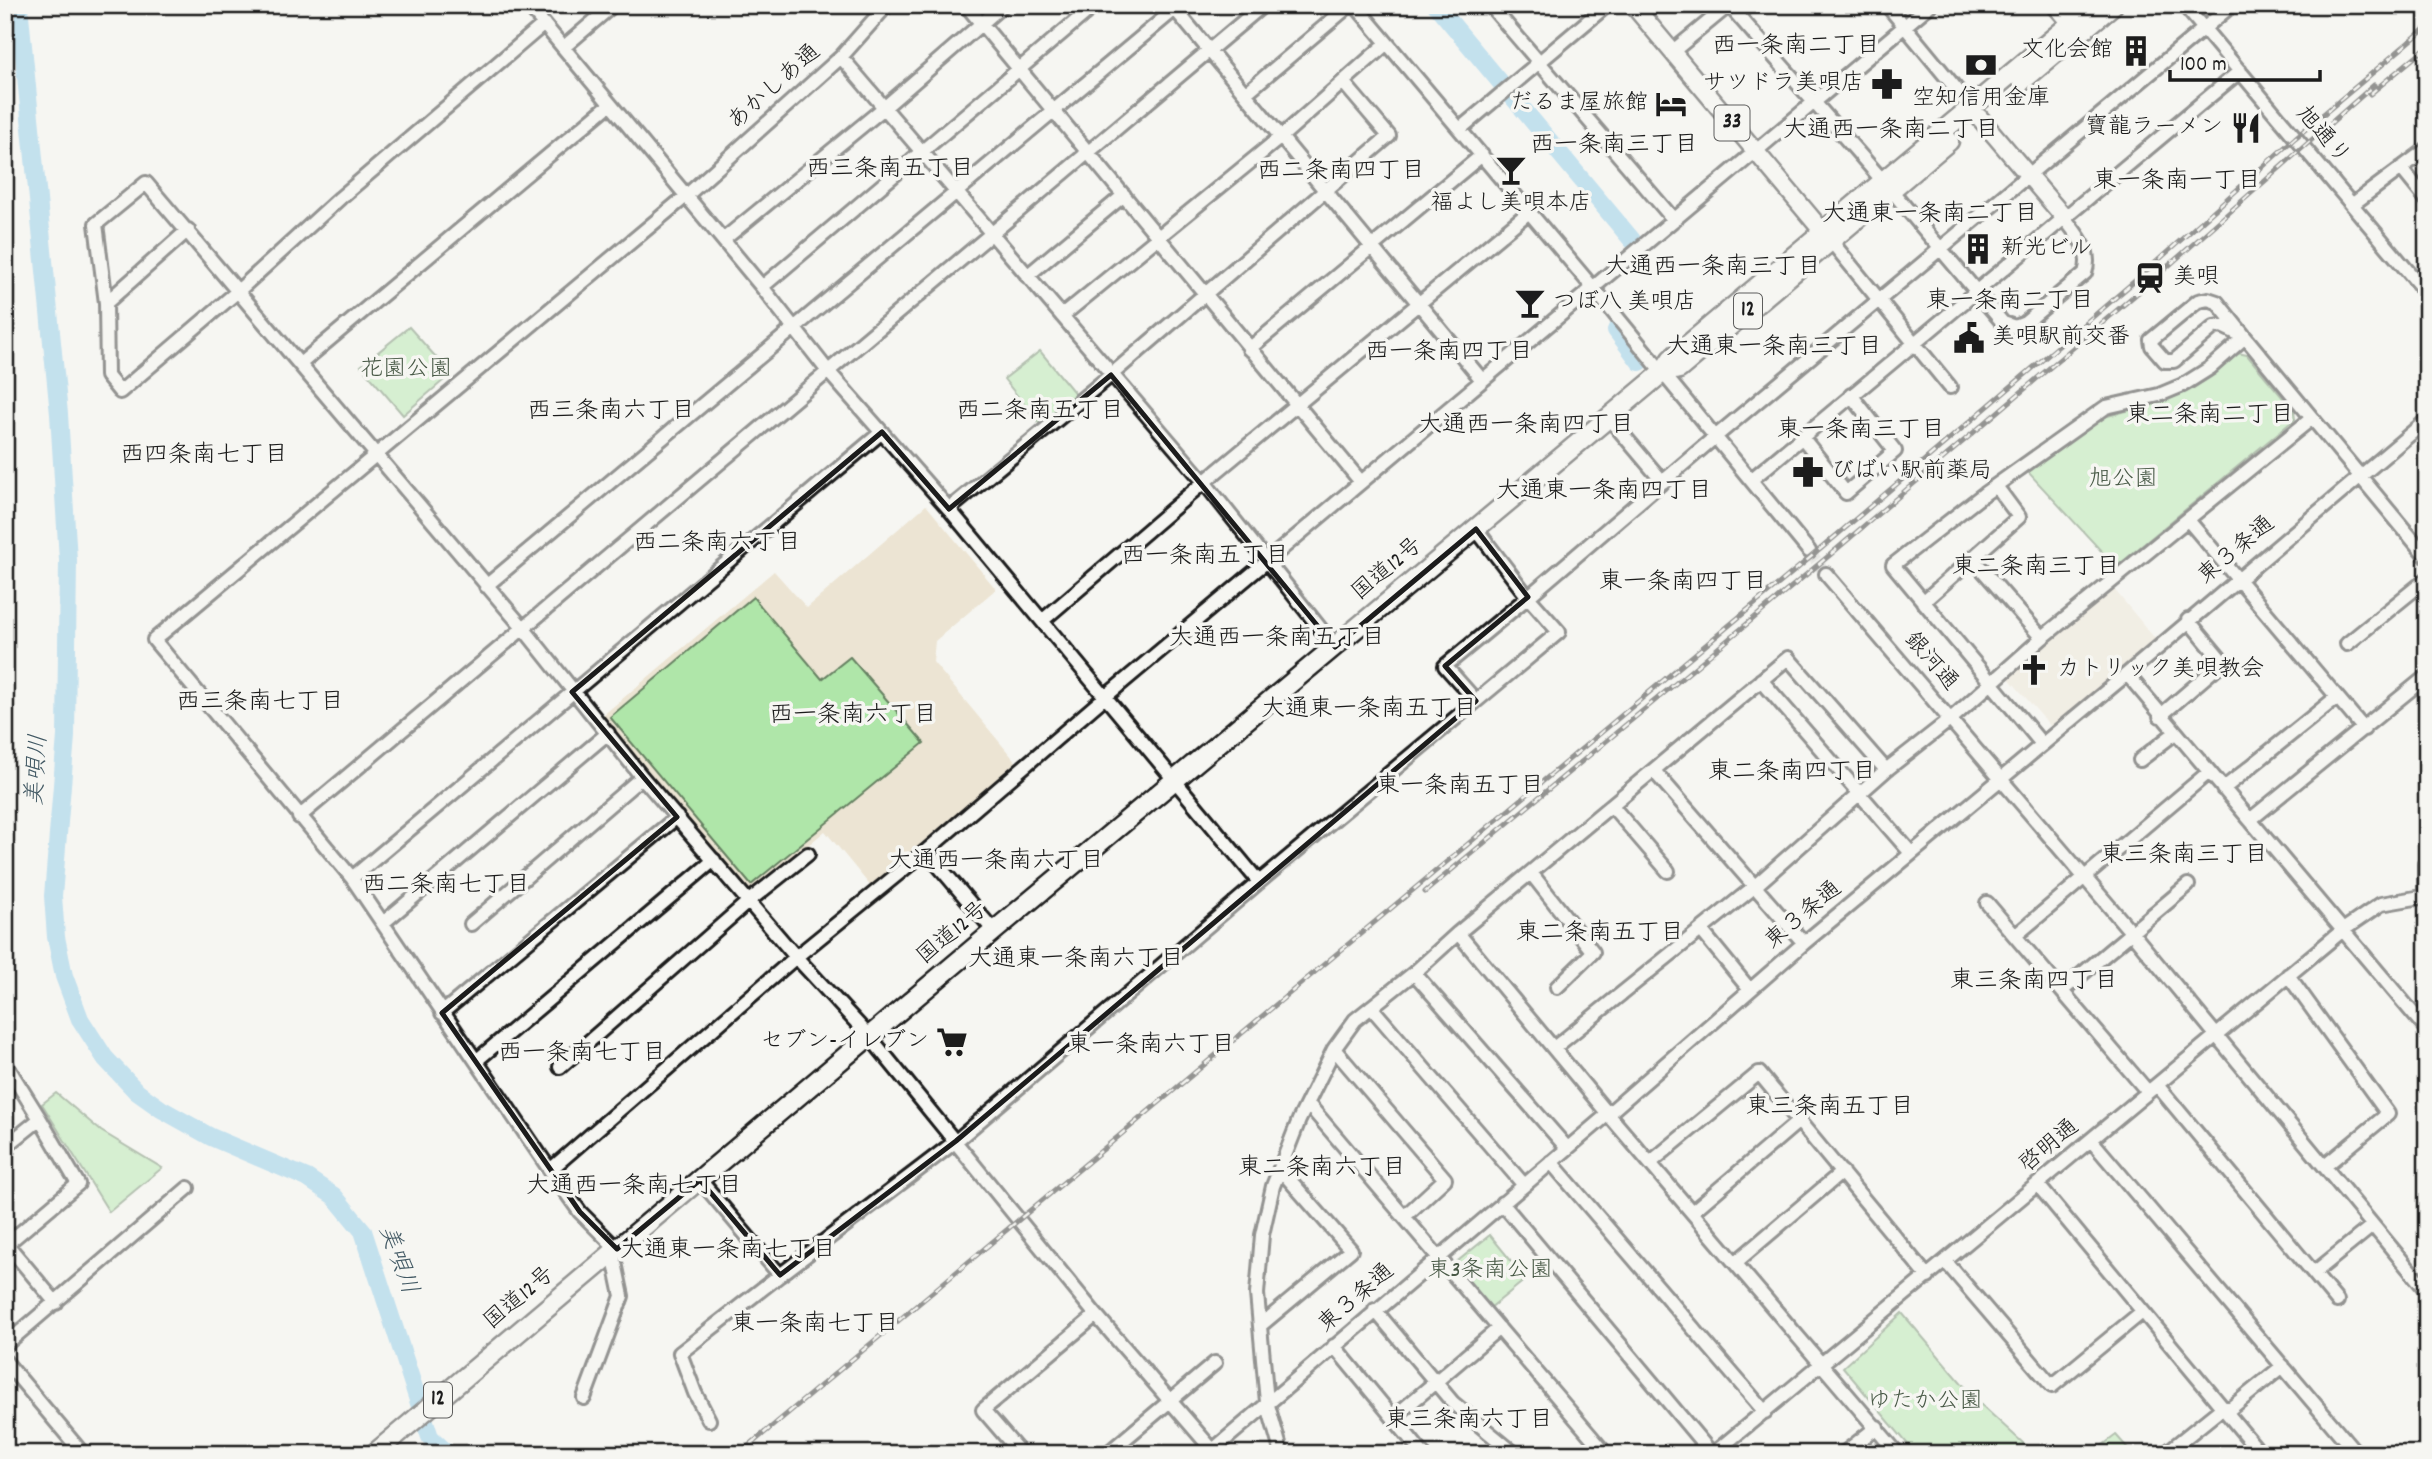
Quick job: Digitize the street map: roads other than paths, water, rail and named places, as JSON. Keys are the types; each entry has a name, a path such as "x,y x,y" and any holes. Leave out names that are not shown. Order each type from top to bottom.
{"highway":[{"name":"国道12号","path":"1975,112 2093,5"},
{"name":"国道12号","path":"374,1454 1609,418 1662,373 1671,359 1827,237 1975,112 2112,5"}],"main road":[{"name":"33","path":"1633,5 1827,237"},
{"path":"1975,112 2063,216"}],"street":[{"path":"528,5 795,327 827,370 949,509 1259,883"},
{"path":"564,47 613,5"},
{"name":"あかしあ通","path":"299,817 153,640 686,196 841,57 887,5"},
{"path":"966,5 1361,482"},
{"path":"723,240 885,107 1003,5"},
{"path":"762,287 1095,5"},
{"path":"584,1398 622,1296 615,1251 580,1212 550,1170 352,878 299,817 1263,5"},
{"path":"1246,93 1352,5 1594,289 1809,551"},
{"path":"1490,5 1674,220"},
{"path":"1460,129 1606,5"},
{"path":"1672,52 1729,5 1887,185 2003,323 2015,327 2025,323 2085,273 2089,264 2085,246 2063,216"},
{"path":"1887,5 1975,112"},
{"path":"550,1170 796,957 926,851 1105,697 1930,5"},
{"path":"2053,5 2070,25"},
{"name":"旭通り","path":"2185,5 2427,294"},
{"path":"1476,701 1445,666 2232,5"},
{"path":"486,586 957,192 1173,7 1482,380"},
{"path":"544,24 340,198 238,291 120,392 107,376 106,303 96,224 146,183 188,230 238,291 486,586 524,629 642,777 796,957 870,1037 1096,1315 1214,1452"},
{"path":"1062,316 1282,136 1387,43"},
{"path":"841,57 1204,482 1335,647"},
{"path":"1751,480 2063,216 2240,71"},
{"path":"949,509 1111,375 1389,136 1343,82"},
{"path":"300,364 609,105"},
{"path":"2353,204 2427,149"},
{"path":"1249,349 1482,156"},
{"path":"2401,168 2427,200"},
{"path":"1027,276 1124,194"},
{"path":"1042,621 1204,482 1529,212"},
{"path":"106,303 188,230"},
{"path":"1827,237 1950,387"},
{"path":"2245,337 2222,326 2214,327 2174,361 2165,361 2152,346 2151,340 2198,301 2208,299 2217,302 2427,557"},
{"path":"2042,744 1893,565 2106,407 2160,395 2183,385 2210,368 2245,337"},
{"path":"1802,437 1846,493 1895,451 1852,396"},
{"path":"1609,418 1663,482"},
{"path":"1554,1048 1754,887 1886,770 1951,719 2042,638 2311,419"},
{"name":"東３条通","path":"1214,1452 1267,1402 1608,1114 1804,943 2427,420"},
{"path":"352,878 882,432"},
{"path":"1923,602 2019,517 1996,486"},
{"path":"2188,520 2364,729"},
{"path":"709,1420 695,1393 680,1353 956,1141 1559,632 1528,597 1476,529"},
{"path":"1973,559 2042,638"},
{"name":"銀河通","path":"1826,573 2132,933 2427,1291"},
{"path":"2347,643 2427,579"},
{"path":"2161,716 2223,662 2188,620"},
{"path":"1282,1454 1267,1402 1257,1294 1262,1235 1273,1186 1299,1120 1334,1049 1355,1020 1788,659 1886,770"},
{"path":"2127,674 2427,1030"},
{"path":"2250,820 2427,676"},
{"path":"1761,680 1911,853"},
{"path":"2223,789 2337,697"},
{"path":"383,923 608,733"},
{"path":"2140,760 2175,733"},
{"path":"1654,771 1804,943"},
{"path":"2015,936 2209,772"},
{"path":"471,923 642,777"},
{"path":"1612,806 1668,871"},
{"path":"442,1013 677,817"},
{"path":"926,851 994,932"},
{"path":"560,1067 749,901 808,855"},
{"path":"476,1061 714,860"},
{"path":"2426,896 2427,862"},
{"path":"1531,873 1593,952 1557,987"},
{"path":"2063,990 2188,885"},
{"name":"啓明通","path":"1712,1454 2343,930 2381,904 2426,896"},
{"path":"1987,903 2153,1088 2337,1301"},
{"path":"1701,930 1750,990"},
{"path":"1458,933 1608,1114 1898,1454"},
{"path":"1414,973 1567,1149"},
{"path":"2288,975 2388,1114 2325,1166"},
{"path":"1371,1007 1524,1185"},
{"path":"1334,1049 1445,1179 1405,1216"},
{"path":"5,1063 78,1184 6,1243 56,1303"},
{"path":"1650,1163 1759,1073 1928,1276"},
{"path":"1308,1104 1606,1454"},
{"path":"5,1147 40,1119"},
{"path":"1692,1212 1800,1120"},
{"path":"2091,1140 2357,1454"},
{"path":"1551,1162 1765,1412"},
{"path":"1261,1325 1351,1250 1280,1169"},
{"path":"1735,1263 1842,1172"},
{"path":"700,1180 780,1275"},
{"path":"2038,1185 2261,1454"},
{"path":"5,1345 188,1188"},
{"path":"1502,1203 1712,1454"},
{"path":"2314,1273 2372,1226"},
{"path":"1946,1262 2052,1386 2142,1312"},
{"path":"1375,1310 1453,1403 1515,1454"},
{"path":"1021,1454 983,1410 1096,1315"},
{"path":"1393,1418 1499,1328"},
{"path":"1334,1346 1423,1454"},
{"path":"5,1360 83,1454"},
{"path":"1107,1454 1215,1363"},
{"path":"2165,1454 2222,1408 2231,1408 2283,1366"},
{"path":"1843,1454 1877,1427"}],"waterway":[{"name":"美唄川","path":"19,5 59,414 68,560 66,736 53,896 56,937 64,976 80,1019 105,1058 137,1092 211,1137 307,1178 334,1196 363,1231 430,1437 448,1454"},
{"path":"1436,5 1632,240"},
{"path":"1616,330 1640,362"}],"tunnel":[{"path":"1809,551 1826,574"}],"railway":[{"path":"739,1454 1824,546 2427,27"},
{"path":"2370,94 2427,47"},
{"path":"1425,892 1831,554 2149,283 2374,85"}],"place":[{"name":"文化会館","path":"2136,51"},
{"name":"空知信用金庫","path":"1981,65"},
{"name":"サツドラ美唄店","path":"1887,84"},
{"name":"だるま屋旅館","path":"1671,104"},
{"name":"寶龍ラーメン","path":"2246,128"},
{"name":"福よし美唄本店","path":"1511,170"},
{"name":"新光ビル","path":"1978,249"},
{"name":"美唄","path":"2150,278"},
{"name":"つぼ八 美唄店","path":"1530,303"},
{"name":"美唄駅前交番","path":"1969,338"},
{"name":"びばい駅前薬局","path":"1808,472"},
{"name":"カトリック美唄教会","path":"2034,670"},
{"name":"セブン-イレブン","path":"952,1042"}],"district":[{"name":"西一条南二丁目","path":"1796,47"},
{"name":"大通西一条南二丁目","path":"1891,131"},
{"name":"西一条南三丁目","path":"1614,146"},
{"name":"西三条南五丁目","path":"890,170"},
{"name":"西二条南四丁目","path":"1341,172"},
{"name":"東一条南一丁目","path":"2177,182"},
{"name":"大通東一条南二丁目","path":"1930,215"},
{"name":"大通西一条南三丁目","path":"1713,268"},
{"name":"東一条南二丁目","path":"2010,302"},
{"name":"大通東一条南三丁目","path":"1774,348"},
{"name":"西一条南四丁目","path":"1449,353"},
{"name":"西三条南六丁目","path":"611,412"},
{"name":"西二条南五丁目","path":"1040,412"},
{"name":"東二条南二丁目","path":"2210,416"},
{"name":"大通西一条南四丁目","path":"1526,426"},
{"name":"東一条南三丁目","path":"1861,431"},
{"name":"西四条南七丁目","path":"204,456"},
{"name":"大通東一条南四丁目","path":"1604,492"},
{"name":"西二条南六丁目","path":"717,544"},
{"name":"西一条南五丁目","path":"1205,557"},
{"name":"東二条南三丁目","path":"2036,568"},
{"name":"東一条南四丁目","path":"1683,583"},
{"name":"大通西一条南五丁目","path":"1277,639"},
{"name":"西三条南七丁目","path":"260,703"},
{"name":"大通東一条南五丁目","path":"1369,710"},
{"name":"西一条南六丁目","path":"853,716"},
{"name":"東二条南四丁目","path":"1792,773"},
{"name":"東一条南五丁目","path":"1460,787"},
{"name":"東三条南三丁目","path":"2184,856"},
{"name":"大通西一条南六丁目","path":"996,862"},
{"name":"西二条南七丁目","path":"446,886"},
{"name":"東二条南五丁目","path":"1600,934"},
{"name":"大通東一条南六丁目","path":"1076,960"},
{"name":"東三条南四丁目","path":"2034,982"},
{"name":"東一条南六丁目","path":"1151,1046"},
{"name":"西一条南七丁目","path":"582,1054"},
{"name":"東三条南五丁目","path":"1830,1108"},
{"name":"東二条南六丁目","path":"1322,1169"},
{"name":"大通西一条南七丁目","path":"634,1187"},
{"name":"大通東一条南七丁目","path":"728,1251"},
{"name":"東一条南七丁目","path":"815,1325"},
{"name":"東三条南六丁目","path":"1469,1421"}],"park label":[{"name":"花園公園","path":"406,370"},
{"name":"旭公園","path":"2123,480"},
{"name":"東3条南公園","path":"1490,1271"},
{"name":"ゆたか公園","path":"1925,1402"}]}
